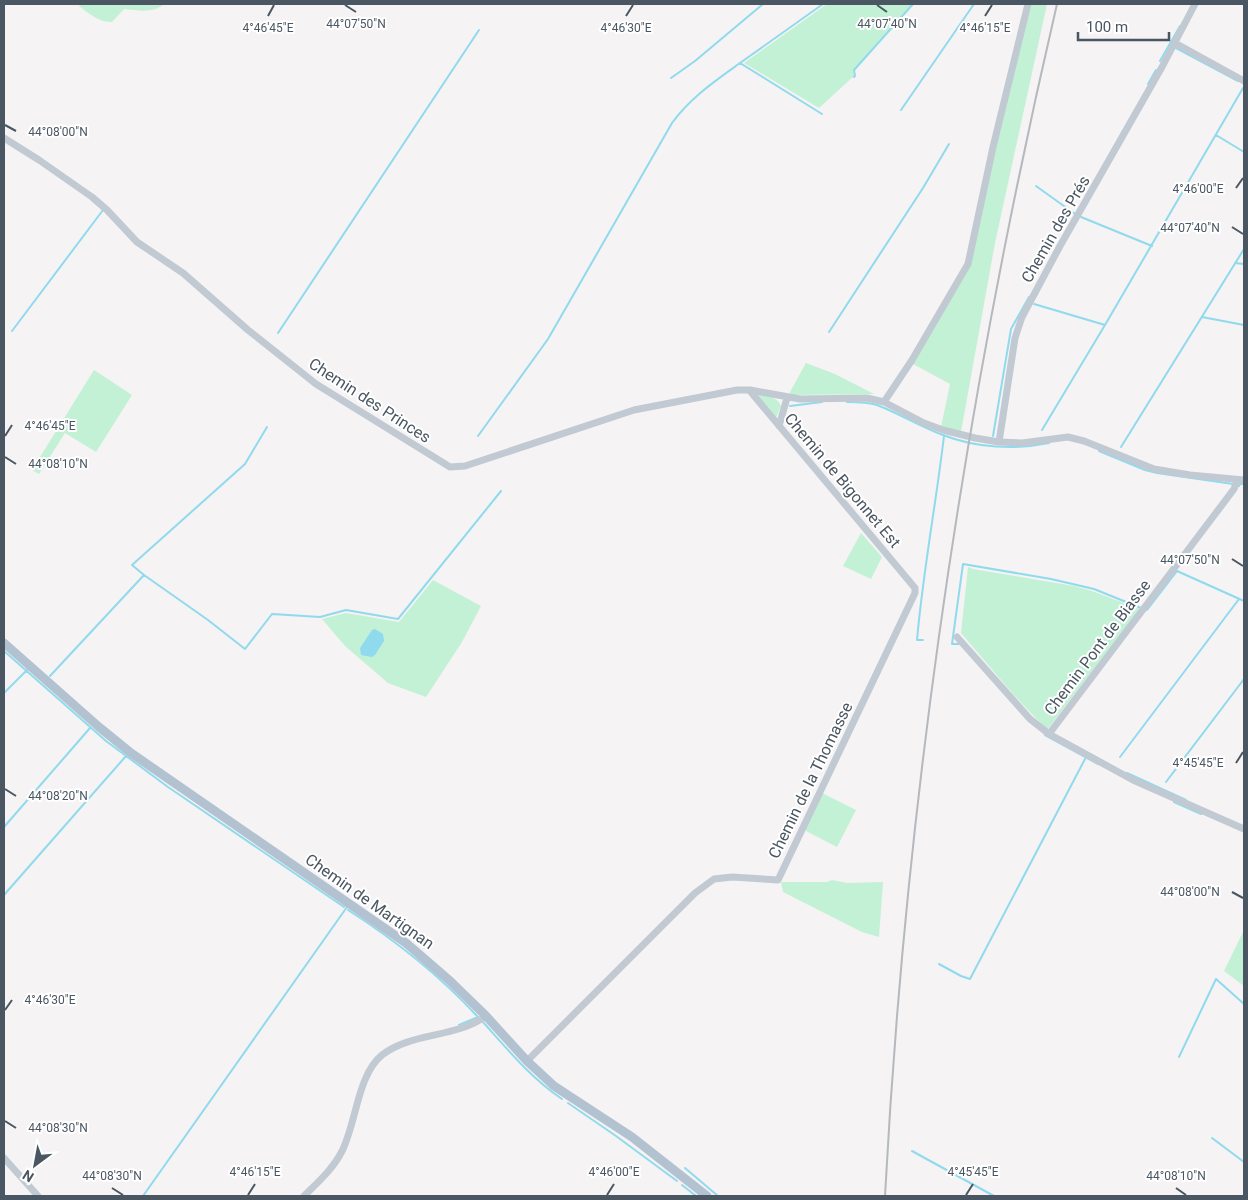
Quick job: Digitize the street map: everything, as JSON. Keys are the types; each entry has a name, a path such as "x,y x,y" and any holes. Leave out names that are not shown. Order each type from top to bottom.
{"main road":[{"name":"Chemin de Martignan","path":"4,643 131,753 406,943 435,966 486,1016 527,1061 554,1086 639,1142 707,1196"}],"street":[{"path":"884,402 908,367 968,264 993,147 1028,4"},
{"name":"Chemin des Prés","path":"999,442 1015,338 1022,317 1195,4"},
{"path":"1174,43 1244,81"},
{"name":"Chemin des Princes","path":"4,138 92,197 137,242 183,273 248,330 316,384 450,467 465,466 634,410 737,390 750,390 800,399 867,398 884,402 924,423 975,438 1022,443 1058,437 1078,438 1154,469 1241,480"},
{"name":"Chemin de Bigonnet Est","path":"750,390 915,588"},
{"path":"779,426 787,398"},
{"name":"Chemin Pont de Biasse","path":"1049,734 1241,480"},
{"name":"Chemin de la Thomasse","path":"527,1061 695,893 714,879 732,877 778,880 916,592 915,588"},
{"path":"957,638 1030,719 1049,734 1132,780 1244,830"},
{"path":"304,1196 321,1180 342,1152 362,1086 382,1055 404,1043 441,1034 471,1024 486,1016"},
{"path":"4,1158 38,1196"}],"green space":[{"path":"81,4 164,4 150,10 124,9 112,22 102,21 94,17 79,6"},
{"path":"827,4 912,4 853,70 854,76 819,108 744,63"},
{"path":"1030,4 1047,4 995,243 961,432 941,427 950,384 913,364 966,274"},
{"path":"806,363 835,374 874,394 790,395"},
{"path":"94,370 132,395 96,452 65,433 39,474 32,470"},
{"path":"756,393 777,400 781,406 776,418"},
{"path":"861,533 882,557 871,579 843,566"},
{"path":"968,567 1074,586 1140,609 1047,730 1013,694 961,633"},
{"path":"433,580 481,606 462,642 426,697 388,683 345,646 322,619 346,613 399,622"},
{"path":"822,793 856,810 837,847 804,830"},
{"path":"832,880 848,883 883,882 879,937 862,932 783,892 781,882 827,882"},
{"path":"1244,930 1244,986 1224,971"}],"water":[{"path":"375,629 383,634 384,641 372,657 361,655 360,648 372,630"}],"waterway":[{"path":"671,78 695,61 763,4"},
{"path":"740,63 823,4"},
{"path":"854,77 854,70 913,4"},
{"path":"901,110 974,4"},
{"path":"1160,61 1180,26"},
{"path":"278,333 479,30"},
{"path":"1176,48 1238,81"},
{"path":"478,436 548,339 672,123 695,98 740,63 822,114"},
{"path":"1148,84 1156,70"},
{"path":"1034,304 1105,325 1243,88"},
{"path":"1216,135 1244,152"},
{"path":"829,332 923,188 949,144"},
{"path":"1036,186 1075,214"},
{"path":"12,331 103,210"},
{"path":"1081,217 1152,246"},
{"path":"1121,447 1244,249"},
{"path":"1235,263 1244,264"},
{"path":"993,436 1011,329 1029,297"},
{"path":"1202,317 1244,325"},
{"path":"1042,430 1105,325"},
{"path":"790,406 822,402"},
{"path":"847,402 877,405 935,432 969,443 1009,447 1049,443"},
{"path":"50,676 144,575 132,565 245,464 267,427"},
{"path":"923,640 917,640 944,436"},
{"path":"1099,451 1157,473 1233,484"},
{"path":"1239,486 1244,484"},
{"path":"144,575 208,620 245,649 272,614 320,617 346,610 398,619 501,491"},
{"path":"960,644 952,644 963,564 1051,579 1094,589 1141,608"},
{"path":"1146,610 1177,571 1244,601"},
{"path":"1120,757 1239,599"},
{"path":"4,651 106,741 168,787 344,907"},
{"path":"4,693 27,670"},
{"path":"1166,782 1244,679"},
{"path":"4,827 90,728"},
{"path":"1045,735 1098,764"},
{"path":"4,895 126,756"},
{"path":"939,964 970,979 1085,759"},
{"path":"1127,773 1186,800"},
{"path":"1174,802 1201,814"},
{"path":"143,1196 347,907"},
{"path":"348,910 416,959 478,1017 459,1025"},
{"path":"1179,1057 1216,979 1244,1004"},
{"path":"483,1022 530,1073 562,1099"},
{"path":"568,1103 677,1181"},
{"path":"1212,1138 1244,1162"},
{"path":"912,1151 994,1196"},
{"path":"685,1168 718,1196"},
{"path":"682,1185 696,1196"}],"railway":[{"path":"885,1196 908,896 945,596 968,447 995,299 1024,151 1057,4"}]}
